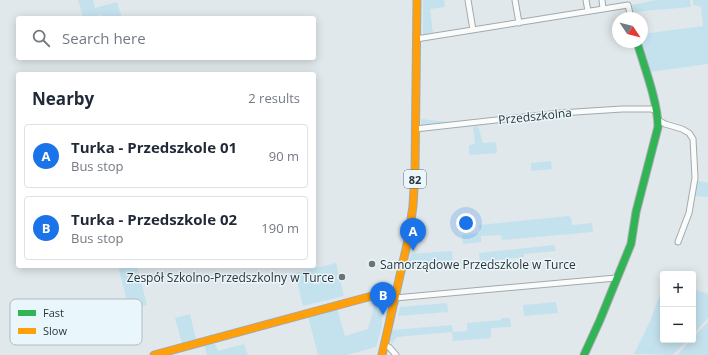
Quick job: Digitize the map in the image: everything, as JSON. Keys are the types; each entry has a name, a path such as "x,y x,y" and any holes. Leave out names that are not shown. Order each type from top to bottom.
{"street":[{"name":"82","path":"382,355 408,240 413,210 417,0"},
{"path":"468,0 473,30"},
{"path":"515,0 519,23"},
{"path":"586,0 588,11"},
{"path":"602,0 603,9"},
{"path":"416,39 628,5 630,12"},
{"path":"584,355 632,241 636,212 656,139 658,120 649,80 638,48"},
{"name":"Przedszkolna","path":"415,129 560,113 622,109 655,110"},
{"path":"658,120 665,124 682,129 689,133 693,139 695,178 689,213 678,242"},
{"path":"154,355 383,293 396,296 616,278"},
{"path":"384,345 389,347 396,355"}],"shaded area":[{"path":"78,0 93,0 95,8 117,2 121,16 101,15 83,16"},
{"path":"423,0 444,0 445,7 430,9 433,34 423,35"},
{"path":"656,0 690,0 691,7 632,12 632,5"},
{"path":"693,0 708,0 708,64 649,72 643,48 648,48 648,33 703,26 701,7 693,5"},
{"path":"421,119 449,122 423,125 421,124"},
{"path":"478,126 483,143 496,142 497,153 469,155 469,145 475,144 473,127"},
{"path":"551,161 552,169 531,171 531,163"},
{"path":"700,181 708,183 708,197 694,196 697,182"},
{"path":"569,216 571,218 572,225 592,223 593,232 502,240 501,235 481,236 481,242 463,244 462,235 480,233 479,225"},
{"path":"554,245 556,251 524,254 524,257 480,262 479,253"},
{"path":"452,251 453,264 445,263 407,266 411,254"},
{"path":"336,263 344,296 303,306 295,273"},
{"path":"119,268 138,268 147,305 142,306 142,299 126,299"},
{"path":"696,290 708,294 708,318 696,331"},
{"path":"660,294 660,343 684,343 673,355 634,354 651,319"},
{"path":"388,295 382,311 382,326 376,347 347,355 318,355 308,316 337,308 345,336 368,329 374,307 368,300"},
{"path":"556,302 558,313 524,316 523,305"},
{"path":"447,303 448,312 398,316 400,307"},
{"path":"190,314 196,339 182,343 175,318"},
{"path":"501,318 510,318 511,327 491,328 491,338 453,341 452,332 397,337 392,344 390,340 392,330 452,325 453,332 467,331 467,323 501,320"},
{"path":"708,322 708,355 677,355 688,343 696,343 696,335"},
{"path":"214,341 218,351 244,344 248,355 207,355 204,344"}],"traffic: fast":[{"path":"584,355 631,244 636,212 658,127 656,107 639,48"}],"traffic: slow":[{"path":"382,355 408,240 413,206 415,171 417,0"},
{"path":"154,355 383,293 396,293"}],"place":[{"name":"Turka - Przedszkole 01","path":"413,251"},
{"name":"Samorządowe Przedszkole w Turce","path":"372,264"},
{"name":"Zespół Szkolno-Przedszkolny w Turce","path":"342,277"},
{"name":"Turka - Przedszkole 02","path":"383,315"}]}
